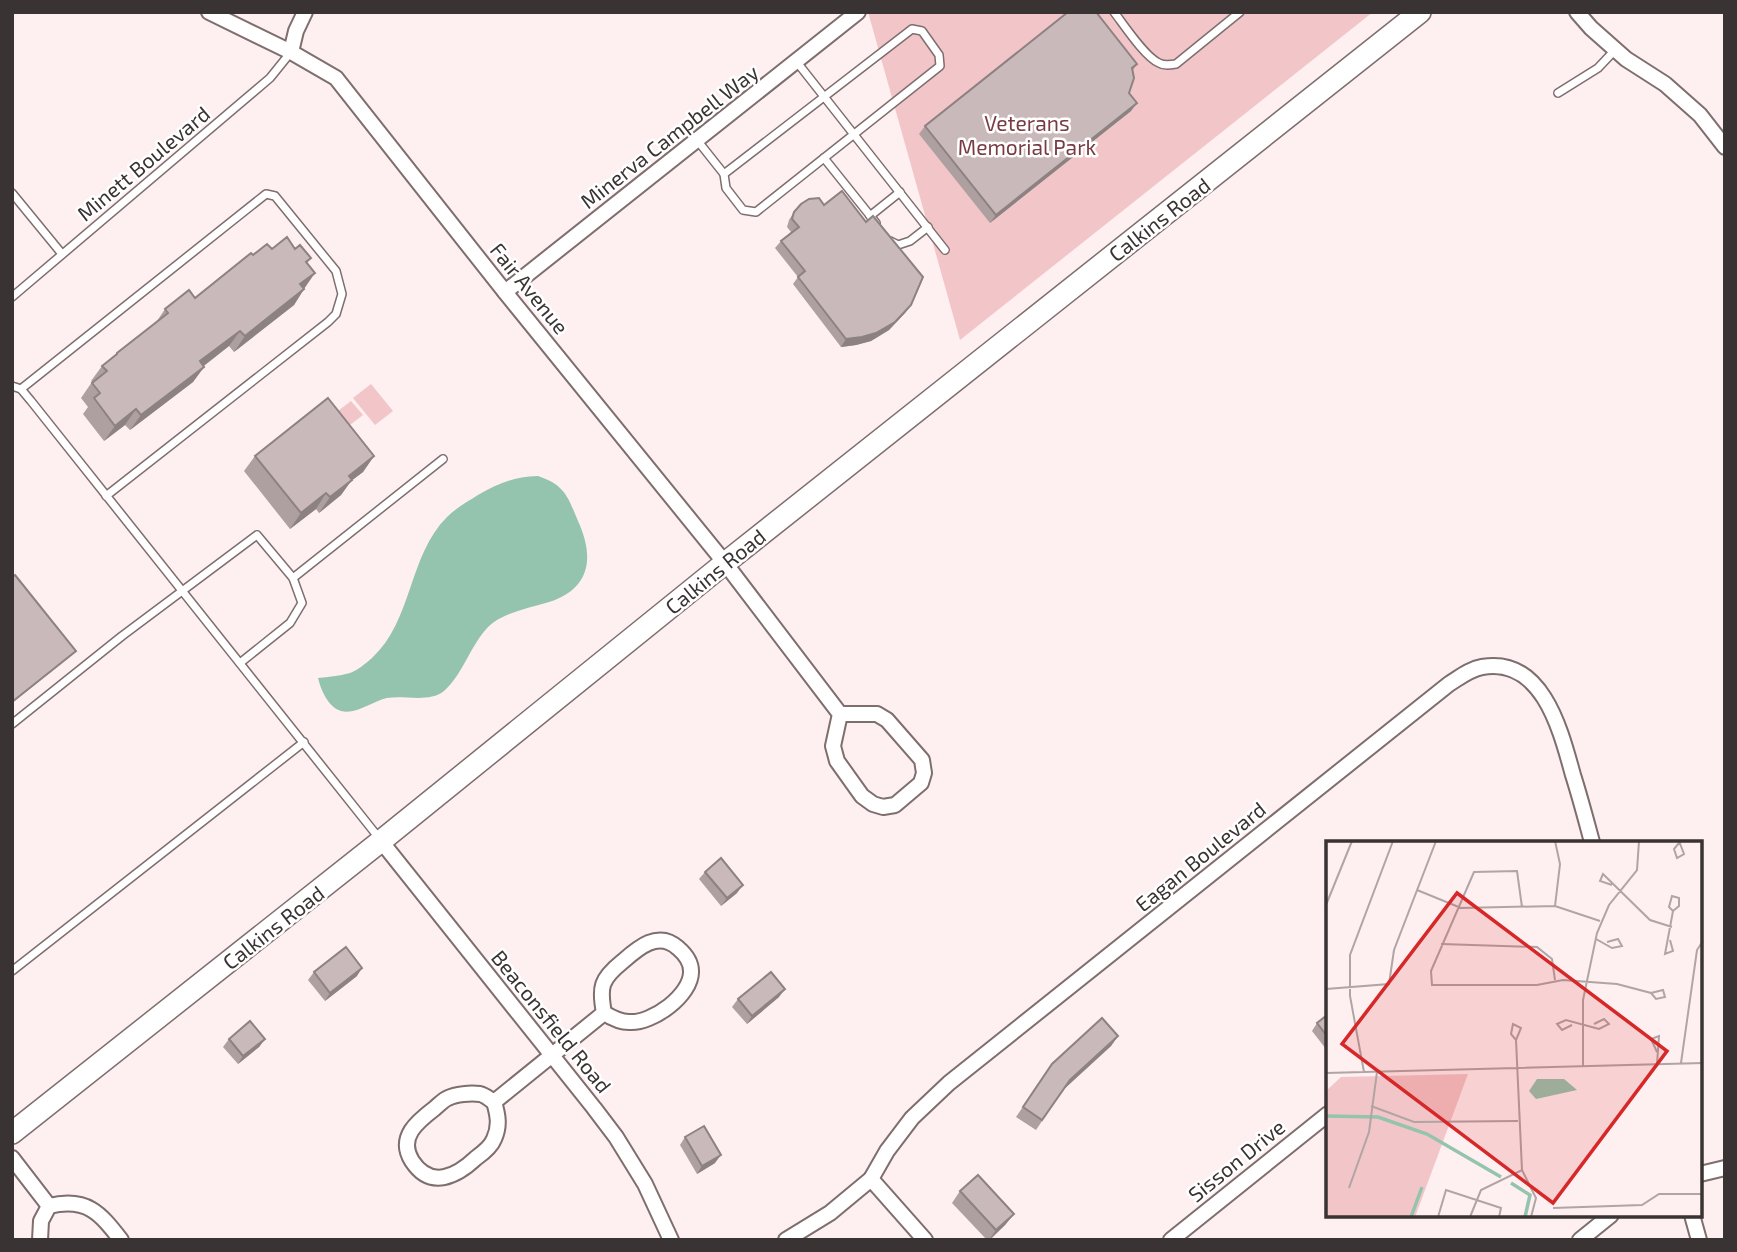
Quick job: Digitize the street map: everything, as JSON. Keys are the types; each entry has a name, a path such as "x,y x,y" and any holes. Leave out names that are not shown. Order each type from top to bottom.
{"main road":[{"name":"Calkins Road","path":"12,1133 1420,12"}],"street":[{"name":"Fair Avenue","path":"209,12 292,52 336,78 725,563 840,714"},
{"path":"292,52 296,31 305,12"},
{"name":"Minerva Campbell Way","path":"505,292 858,12"},
{"path":"1577,12 1615,50 1665,85 1700,115 1725,147"},
{"name":"Eagan Boulevard","path":"786,1240 830,1213 871,1179 887,1151 912,1118 948,1083 1468,671 1500,666 1516,670 1540,691 1552,709 1562,734 1592,841"},
{"path":"840,714 877,714 887,720 922,760 924,773 921,783 895,805 883,807 862,796 837,761 833,746 840,714"},
{"name":"Beaconsfield Road","path":"381,841 616,1138 645,1184 671,1240"},
{"path":"663,940 673,943 689,960 691,972 684,992 655,1016 631,1023 604,1013 600,995 609,972 640,946 663,940"},
{"path":"494,1102 604,1013"},
{"path":"482,1095 494,1102 499,1118 494,1140 462,1171 440,1178 430,1176 413,1162 407,1141 411,1131 418,1121 449,1097 482,1095"},
{"name":"Sisson Drive","path":"1171,1240 1326,1116"},
{"path":"12,1158 50,1206"},
{"path":"1702,1174 1725,1168"},
{"path":"871,1179 925,1240"},
{"path":"40,1240 41,1221 50,1206 62,1203 90,1208 101,1215 121,1240"},
{"path":"1580,1240 1609,1217"},
{"path":"1693,1217 1699,1240"}],"lane":[{"path":"1114,12 1149,57 1158,64 1166,65 1175,64 1240,12"},
{"path":"697,140 724,174 726,188 743,210 756,212 940,66 939,55 922,31 912,30 724,174"},
{"path":"1558,93 1598,68 1615,50"},
{"name":"Minett Boulevard","path":"12,297 270,78 292,52"},
{"path":"796,61 945,250"},
{"path":"824,158 890,242 898,245 910,241 928,227"},
{"path":"870,216 900,192"},
{"path":"12,193 62,254"},
{"path":"21,389 266,194 275,196 336,271 342,293 336,314 328,322 107,496"},
{"path":"12,386 21,389 381,841"},
{"path":"293,578 443,459"},
{"path":"12,723 257,535 293,578 302,603 290,623 240,663"},
{"path":"12,971 304,742"}],"green space":[{"name":"Veterans Memorial Park","path":"868,12 1373,12 960,340"},
{"path":"371,384 393,411 375,425 353,398"},
{"path":"351,401 363,415 346,428 334,414"}],"shaded area":[{"path":"538,476 554,483 564,493 583,535 587,559 585,570 573,589 549,602 513,612 494,622 480,637 451,684 438,695 424,698 387,698 347,712 332,706 323,693 318,678 356,670 372,658 385,643 396,625 425,550 447,517 500,484"}],"building":[{"path":"1068,12 1096,12 1137,64 1132,68 1134,78 1129,93 1137,103 996,215 925,126"},
{"path":"842,191 866,222 873,216 923,277 911,305 895,322 876,333 846,339 798,277 805,271 781,241 799,227 792,219 801,204 809,199 819,198 824,205"},
{"path":"287,237 295,249 300,245 311,258 306,262 315,273 300,284 304,289 245,336 240,331 200,361 204,367 141,415 136,409 115,426 94,398 100,393 92,383 107,371 102,366 168,313 165,309 189,290 195,298 251,253 253,255 267,244 272,249"},
{"path":"328,398 374,456 349,476 352,480 330,497 326,493 301,513 255,456"},
{"path":"15,575 76,651 12,702 12,577"},
{"path":"721,858 743,885 727,898 705,872"},
{"path":"346,947 362,968 330,993 314,972"},
{"path":"771,972 785,989 752,1016 738,999"},
{"path":"1326,1016 1326,1035 1317,1023"},
{"path":"1102,1018 1118,1036 1070,1080 1042,1120 1023,1107 1052,1064"},
{"path":"250,1021 265,1039 243,1056 229,1039"},
{"path":"704,1126 721,1155 702,1166 685,1137"},
{"path":"978,1175 1014,1214 996,1230 960,1191"}]}
